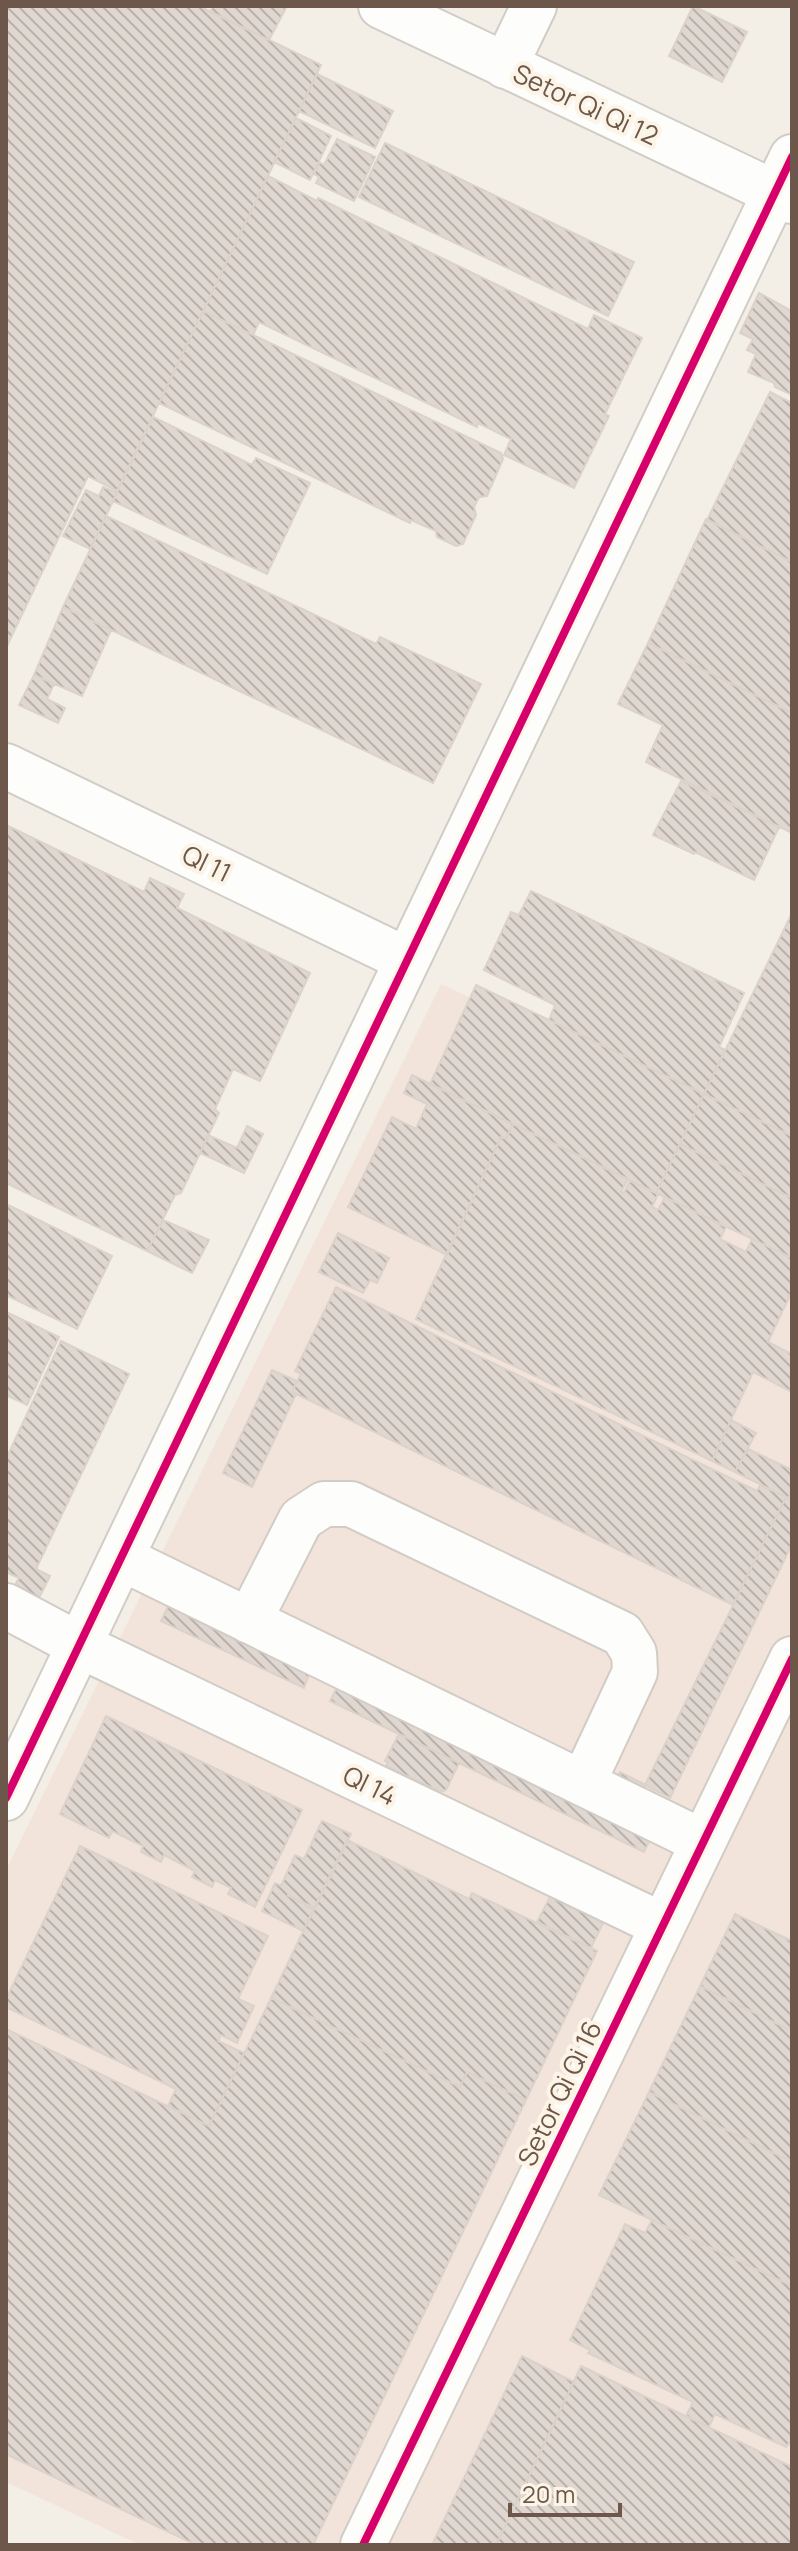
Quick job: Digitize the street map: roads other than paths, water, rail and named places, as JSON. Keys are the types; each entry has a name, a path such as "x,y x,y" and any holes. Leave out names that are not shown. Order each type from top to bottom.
{"street":[{"name":"Setor Qi Qi 12","path":"381,6 505,66 786,183"},
{"path":"505,66 534,6"},
{"path":"6,1798 407,960 786,183"},
{"name":"QI 11","path":"6,766 407,960"},
{"path":"249,1621 301,1519 324,1504 351,1504 622,1634 634,1653 635,1672 583,1783"},
{"path":"121,1558 703,1842"},
{"name":"QI 14","path":"6,1606 79,1645 662,1925"},
{"name":"Setor Qi Qi 16","path":"363,2545 792,1659"}]}
